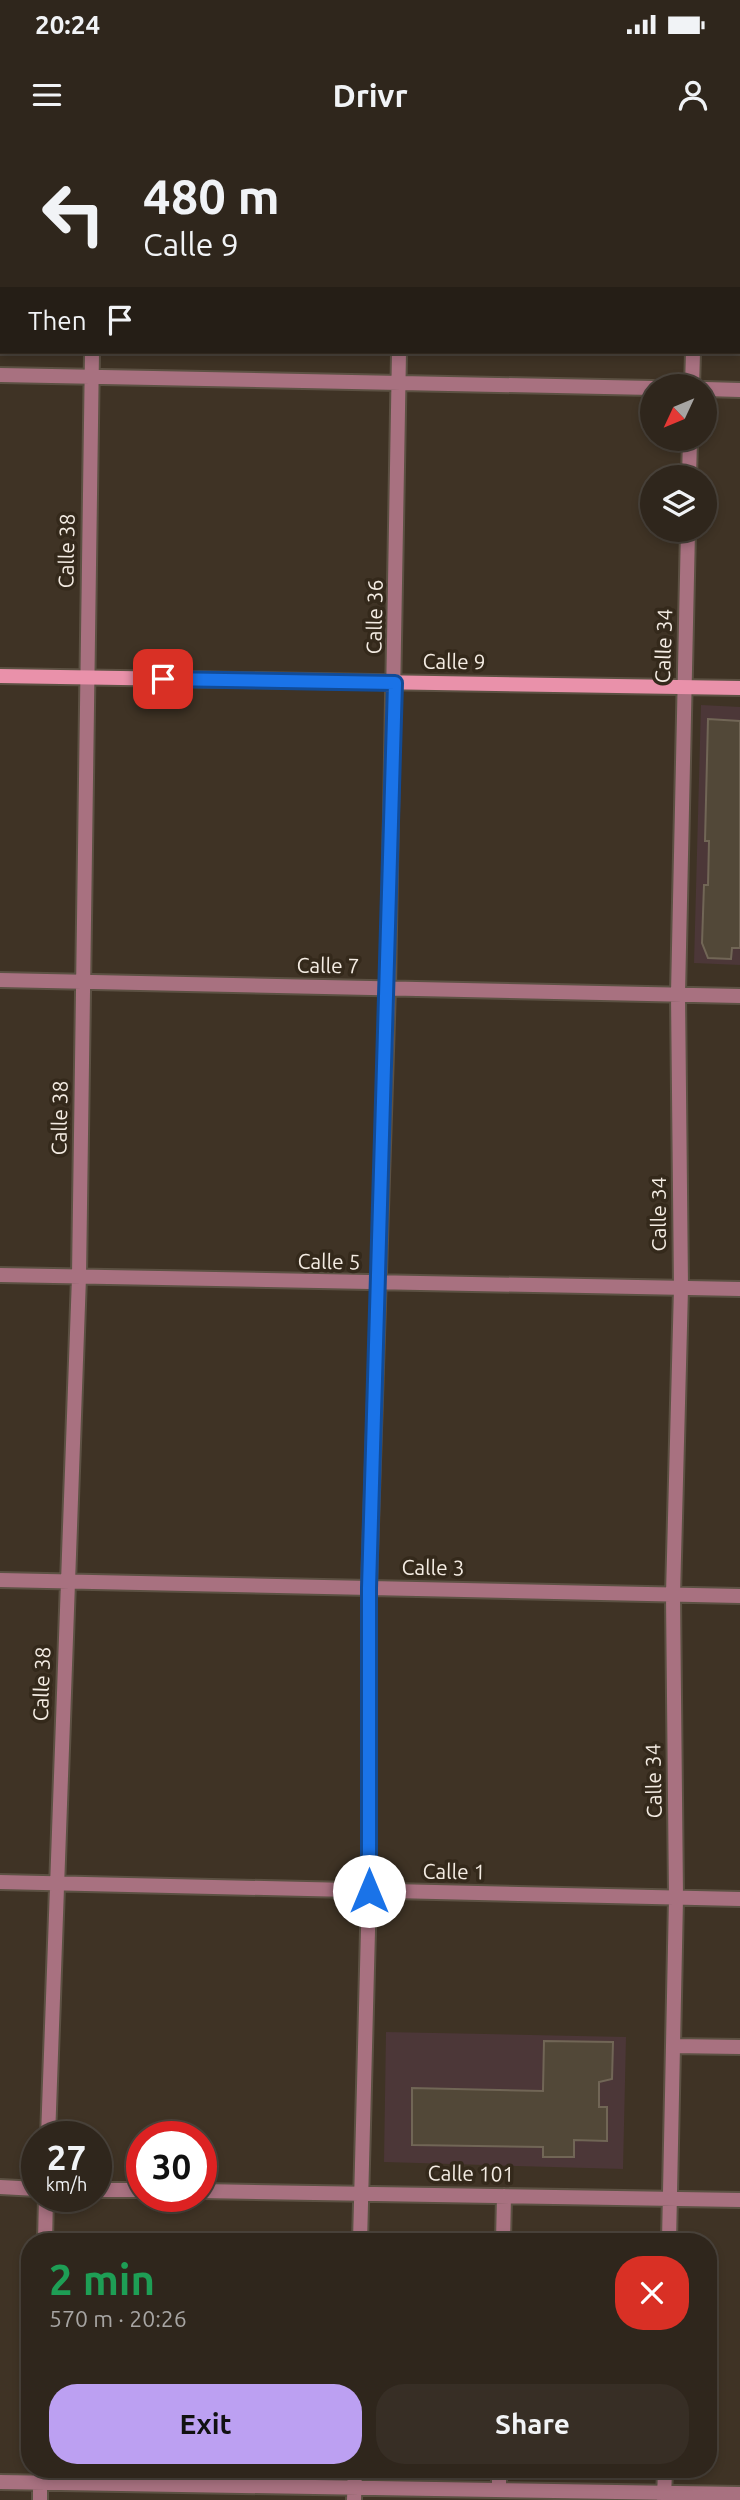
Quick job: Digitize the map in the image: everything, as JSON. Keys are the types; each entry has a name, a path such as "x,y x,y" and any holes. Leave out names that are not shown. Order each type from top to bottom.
{"main road":[{"name":"Calle 9","path":"0,676 740,688"}],"street":[{"name":"Calle 38","path":"49,2121 79,1277 92,354"},
{"name":"Calle 36","path":"360,2233 369,1891 369,1588 388,988 399,354"},
{"path":"692,374 693,354"},
{"path":"0,375 640,388"},
{"path":"718,389 740,390"},
{"name":"Calle 34","path":"669,2233 676,1898 673,1595 681,1288 678,994 688,542"},
{"name":"Calle 7","path":"0,980 740,996"},
{"name":"Calle 5","path":"0,1275 740,1289"},
{"name":"Calle 3","path":"0,1580 740,1596"},
{"name":"Calle 1","path":"0,1882 740,1899"},
{"path":"673,2046 740,2047"},
{"path":"0,2187 21,2188"},
{"name":"Calle 101","path":"217,2191 740,2200"},
{"path":"503,2233 504,2196"},
{"path":"45,2233 46,2212"},
{"path":"0,2482 27,2478"},
{"path":"40,2478 40,2500"},
{"path":"77,2478 354,2493 499,2488 664,2496 740,2494"},
{"path":"499,2478 499,2488"},
{"path":"664,2496 665,2478"}],"shaded area":[{"path":"701,705 740,707 740,965 694,963"},
{"path":"386,2032 626,2037 623,2169 384,2162"}],"building":[{"path":"708,719 740,721 740,948 732,948 731,959 708,958 702,943 704,885 708,885 709,841 705,841"},
{"path":"544,2041 613,2042 612,2079 599,2082 599,2107 607,2107 607,2141 574,2140 574,2157 543,2157 543,2147 412,2145 412,2088 543,2091"}],"route":[{"path":"163,679 395,683 380,1284 369,1588 369,1891"}]}
